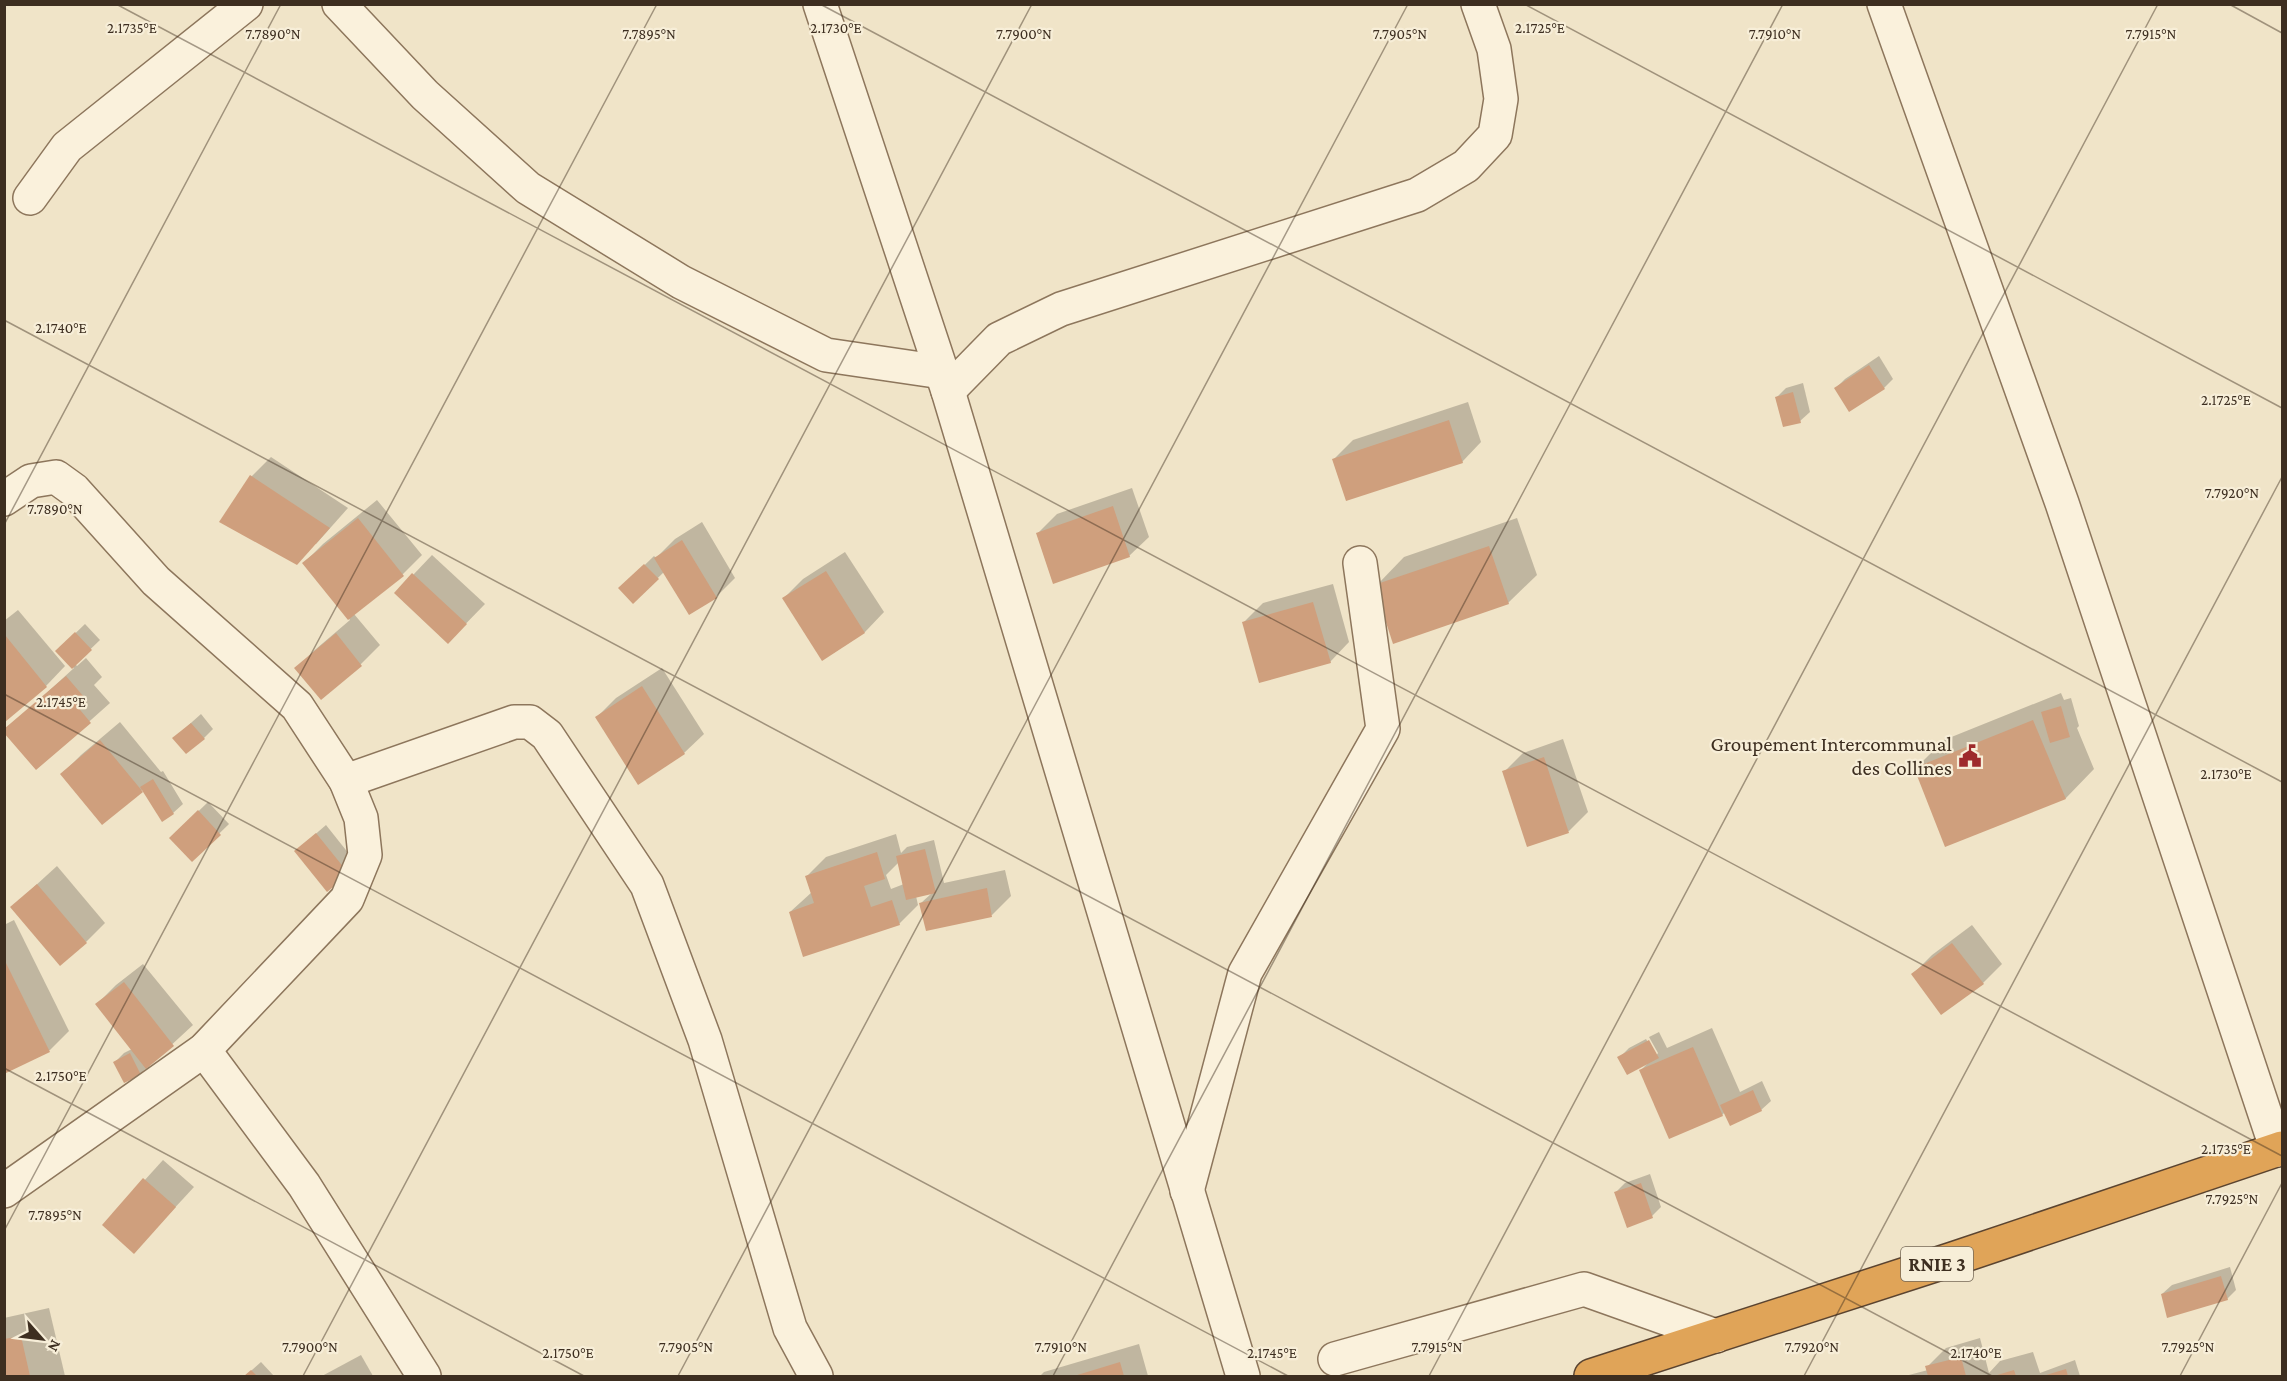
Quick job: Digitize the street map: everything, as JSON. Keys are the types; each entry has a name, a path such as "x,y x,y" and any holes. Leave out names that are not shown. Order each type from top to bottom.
{"highway":[{"name":"RNIE 3","path":"1591,1377 2280,1149"}],"street":[{"path":"30,198 67,147 246,4"},
{"path":"339,4 425,95 528,188 681,282 826,355 945,381"},
{"path":"820,4 945,381 1243,1377"},
{"path":"945,381 999,339 1061,309 1417,195 1466,166 1495,135 1501,99 1494,49 1478,4"},
{"path":"1884,4 2062,503 2280,1149"},
{"path":"4,500 32,481 56,477 74,490 156,581 297,706 346,781 361,818 365,855 347,899 204,1050 4,1191"},
{"path":"1187,1191 1245,973 1383,729 1360,563"},
{"path":"346,781 514,722 530,722 547,735 647,885 705,1040 790,1328 816,1377"},
{"path":"204,1050 304,1185 424,1377"},
{"path":"1335,1359 1584,1289 1716,1336"}],"building":[{"path":"1869,365 1885,389 1849,412 1834,388"},
{"path":"1793,392 1801,423 1783,427 1775,397"},
{"path":"1449,420 1463,463 1346,501 1332,459"},
{"path":"250,475 330,528 297,565 219,522"},
{"path":"1113,506 1130,557 1053,584 1036,533"},
{"path":"358,518 404,576 348,620 302,563"},
{"path":"682,540 717,598 689,615 654,558"},
{"path":"1489,546 1509,604 1393,644 1374,585"},
{"path":"644,564 659,579 633,604 618,588"},
{"path":"826,571 865,633 822,661 782,598"},
{"path":"412,573 467,624 448,644 394,593"},
{"path":"1313,602 1331,663 1259,683 1242,622"},
{"path":"75,632 92,650 72,669 55,651"},
{"path":"336,633 362,666 321,700 294,668"},
{"path":"5,635 47,687 5,722"},
{"path":"66,676 84,697 76,705 91,723 36,770 4,733 4,729"},
{"path":"642,686 685,754 638,785 595,717"},
{"path":"2061,706 2070,737 2050,743 2041,712"},
{"path":"2033,720 2066,799 1945,847 1914,768"},
{"path":"191,723 205,739 186,754 172,738"},
{"path":"100,740 143,792 102,825 60,774"},
{"path":"1544,757 1569,833 1527,847 1502,771"},
{"path":"153,779 174,814 162,822 140,787"},
{"path":"198,810 221,835 192,862 169,838"},
{"path":"316,833 349,874 327,892 294,851"},
{"path":"925,849 936,893 906,900 896,856"},
{"path":"877,852 885,879 864,886 871,907 892,900 900,925 803,957 789,912 814,903 805,876"},
{"path":"37,884 87,943 60,966 10,907"},
{"path":"987,888 992,917 926,931 919,903"},
{"path":"1952,943 1984,984 1941,1015 1911,974"},
{"path":"4,959 50,1052 4,1074"},
{"path":"124,982 174,1046 146,1069 95,1004"},
{"path":"1649,1040 1659,1058 1627,1075 1617,1057"},
{"path":"1693,1047 1723,1116 1669,1139 1639,1070"},
{"path":"130,1053 141,1075 124,1083 113,1062"},
{"path":"1753,1090 1762,1111 1730,1126 1720,1105"},
{"path":"143,1178 176,1207 134,1254 102,1225"},
{"path":"1641,1183 1653,1218 1627,1228 1614,1192"},
{"path":"2221,1276 2228,1300 2167,1318 2161,1294"},
{"path":"21,1336 30,1376 4,1376 4,1339"},
{"path":"1961,1357 1966,1376 1928,1376 1925,1366"},
{"path":"1120,1362 1124,1376 1074,1376"},
{"path":"2066,1369 2068,1376 2043,1376"},
{"path":"251,1370 257,1376 244,1376"},
{"path":"2014,1370 2016,1376 1994,1376"}],"place":[{"name":"Groupement Intercommunal des Collines","path":"1970,756"}]}
